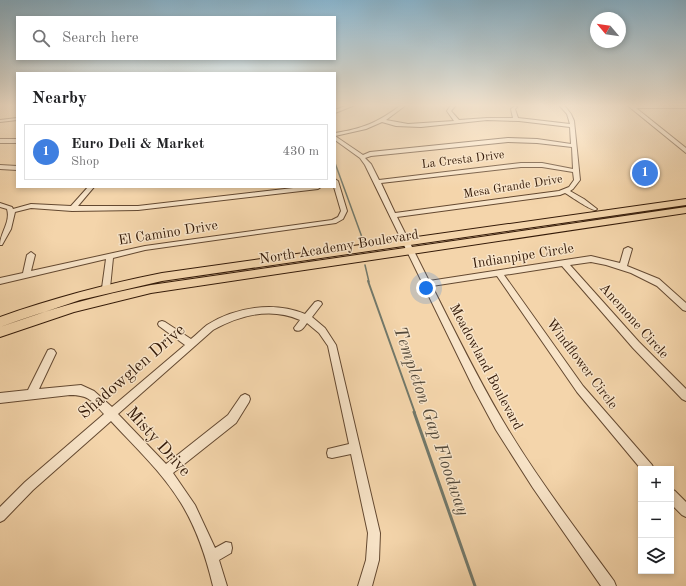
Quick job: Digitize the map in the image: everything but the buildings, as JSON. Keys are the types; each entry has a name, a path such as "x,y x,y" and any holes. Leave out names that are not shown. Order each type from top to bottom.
{"highway":[{"name":"North Academy Boulevard","path":"0,332 48,314 105,298 134,292 408,246 686,202"},
{"name":"North Academy Boulevard","path":"0,322 49,304 106,288 162,277 684,211"}],"street":[{"path":"336,135 350,132"},
{"name":"Mesa Grande Drive","path":"394,216 566,191 576,183 573,132"},
{"path":"663,132 686,151"},
{"name":"Meadowland Boulevard","path":"336,139 362,156 368,164 477,386 500,426 550,503 609,586"},
{"path":"362,156 508,140 537,141 574,146"},
{"path":"0,141 16,141"},
{"name":"La Cresta Drive","path":"378,182 521,165 542,165 576,170"},
{"path":"0,167 16,168"},
{"name":"El Camino Drive","path":"0,281 110,255 163,245 334,222 341,218 344,211 344,207 336,187"},
{"path":"72,209 90,188"},
{"path":"0,205 12,210 31,206 72,209 116,209 161,206 310,188"},
{"path":"566,191 594,208"},
{"path":"0,243 10,225 12,210"},
{"path":"623,268 628,249"},
{"path":"26,276 31,255"},
{"path":"106,288 110,255"},
{"name":"Indianpipe Circle","path":"427,284 591,259 623,268 656,281 686,308"},
{"name":"Anemone Circle","path":"564,263 636,345 686,396"},
{"name":"Windflower Circle","path":"499,273 580,389 645,466"},
{"path":"298,328 318,304"},
{"name":"Shadowglen Drive","path":"1,513 29,486 217,323 242,313 279,310 288,311 307,318 323,329 332,345 374,533 375,552 366,586"},
{"path":"162,324 191,344"},
{"path":"31,394 51,353"},
{"name":"Misty Drive","path":"0,398 70,390 81,390 91,394 166,471 191,509 212,557 220,586"},
{"path":"166,471 232,419 245,399"},
{"path":"332,453 355,448"},
{"path":"674,498 686,511"},
{"path":"212,557 226,548"}],"waterway":[{"name":"Templeton Gap Floodway","path":"336,166 363,240"},
{"name":"Templeton Gap Floodway","path":"365,265 369,282"},
{"name":"Templeton Gap Floodway","path":"368,281 415,413"},
{"name":"Templeton Gap Floodway","path":"414,412 475,586"}],"place":[{"name":"Euro Deli & Market","path":"645,173"}]}
